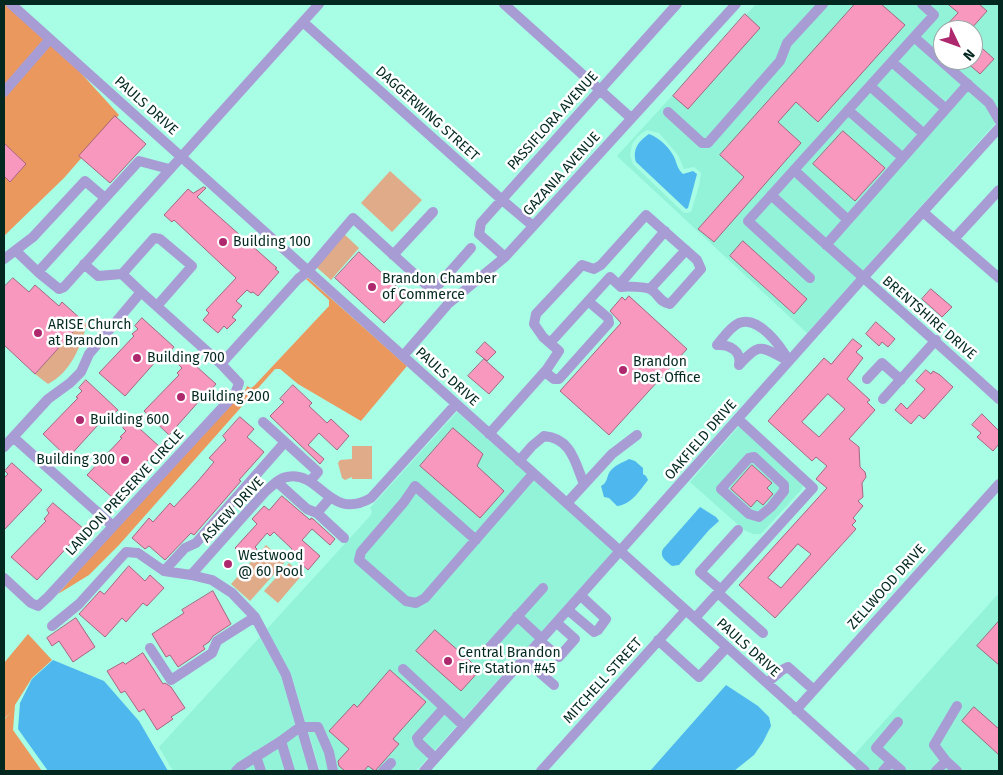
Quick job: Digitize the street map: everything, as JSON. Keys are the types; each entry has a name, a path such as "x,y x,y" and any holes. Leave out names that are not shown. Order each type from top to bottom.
{"street":[{"name":"PAULS DRIVE","path":"10,4 864,771"},
{"path":"16,251 59,289 64,287 319,4"},
{"path":"504,4 631,118"},
{"name":"PASSIFLORA AVENUE","path":"505,257 480,234 481,223 677,4"},
{"name":"GAZANIA AVENUE","path":"403,356 448,304 505,257 736,4"},
{"path":"668,112 702,143 708,143 780,61 787,43 823,4"},
{"path":"810,278 748,221 934,15 922,4"},
{"name":"DAGGERWING STREET","path":"303,22 501,200 533,226"},
{"path":"914,37 990,104 999,120"},
{"path":"4,92 50,39"},
{"path":"892,62 946,110"},
{"path":"826,244 968,84"},
{"path":"870,86 924,134"},
{"path":"848,110 903,158"},
{"name":"OAKFIELD DRIVE","path":"424,771 999,128"},
{"path":"38,272 139,160 169,169"},
{"path":"794,170 848,220"},
{"path":"4,259 32,237 85,181 105,198"},
{"path":"954,239 999,190"},
{"name":"BRENTSHIRE DRIVE","path":"772,195 863,278 936,340 999,399"},
{"path":"393,255 433,212"},
{"path":"923,212 999,278"},
{"path":"489,434 545,372 559,351 543,337 534,324 536,314 582,265 594,269 598,267 646,215 697,260 701,269 670,304 663,303 650,289 621,287 598,267"},
{"path":"221,364 298,279 308,271 353,218 433,291 471,248"},
{"path":"618,285 665,231"},
{"path":"84,264 98,276 122,274 154,238 160,239 192,266 157,306"},
{"path":"650,289 686,250"},
{"name":"LANDON PRESERVE CIRCLE","path":"4,578 31,603 38,606 235,394 239,383 221,364 122,274"},
{"path":"550,343 610,277"},
{"path":"4,447 48,399 70,384 81,372 89,354 142,292"},
{"path":"545,372 554,379 559,379 609,323 608,318 588,301"},
{"path":"749,322 760,327 778,342 789,361 766,349 759,348 750,352 739,365 740,359 734,349 728,345 716,345 735,326 740,323 749,322"},
{"path":"883,398 936,340"},
{"path":"867,379 882,363 901,380"},
{"path":"263,422 318,472 310,481 330,498 345,504 361,504 371,498 456,404"},
{"path":"695,618 813,488 738,419"},
{"path":"567,504 612,454 637,435"},
{"path":"519,461 544,436 554,437 569,447 584,484"},
{"path":"13,437 113,526"},
{"path":"164,571 185,548 196,543 285,442"},
{"path":"754,457 776,476 784,485 784,491 759,518 749,514 721,489 749,458 754,457"},
{"path":"776,476 788,464"},
{"path":"476,540 415,486 404,502 361,552 359,560 406,601 416,603 425,598 476,540 534,474"},
{"name":"ASKEW DRIVE","path":"191,576 265,492 277,482 287,477 302,477 310,481"},
{"path":"251,480 265,492"},
{"path":"277,482 307,509 317,513 344,538"},
{"name":"ZELLWOOD DRIVE","path":"796,710 999,484"},
{"path":"317,513 330,498"},
{"path":"738,530 700,572 763,633"},
{"path":"52,626 79,604 126,552 138,553 164,571 212,580 232,593 255,617 286,675 314,771"},
{"path":"489,648 543,588"},
{"path":"568,610 588,629 594,632 598,630 606,619 581,596"},
{"name":"MITCHELL STREET","path":"541,771 686,610"},
{"path":"517,616 558,657 575,639 557,623"},
{"path":"150,648 171,680 212,653 217,641 255,617"},
{"path":"658,640 699,677 727,647"},
{"path":"524,659 554,685"},
{"path":"767,683 788,667 814,690"},
{"path":"403,669 464,726"},
{"path":"957,706 934,745 946,761 957,771"},
{"path":"435,758 419,743 417,738 444,708"},
{"path":"898,722 876,748 901,770"},
{"path":"236,771 300,727 318,727 329,752 333,771"},
{"path":"281,741 290,771"},
{"path":"256,756 261,771"},
{"path":"936,771 946,761"},
{"path":"883,771 892,762"},
{"path":"383,771 391,763"}],"shaded area":[{"path":"4,4 7,4 50,39 119,115 64,178 4,236"},
{"path":"756,4 999,4 999,119 807,333 617,156","holes":["647,130 659,133 678,155 684,169 694,167 701,174 691,212 683,212 633,164 630,155 632,144 638,136"]},
{"path":"390,171 422,200 392,232 361,203"},
{"path":"343,233 359,248 331,280 314,265"},
{"path":"308,278 407,366 361,421 298,384 280,369 275,369 119,545 89,575 58,594 247,386 251,388 254,386 329,306 329,300 306,279"},
{"path":"83,321 87,324 74,358 63,373 48,384 35,374"},
{"path":"457,412 614,551 416,771 320,771 291,674 267,629 371,515 372,511 370,508"},
{"path":"740,425 804,481 802,489 761,534 753,534 744,530 690,482"},
{"path":"352,446 372,446 372,479 352,479 352,477 345,480 342,478 338,463 340,460 352,459"},
{"path":"266,545 285,562 250,601 231,584"},
{"path":"289,563 302,575 278,603 264,591"},
{"path":"999,593 999,771 872,771 854,755"},
{"path":"28,634 52,660 32,678 15,705 13,730 42,771 4,771 4,720 11,712 4,719 4,663"},
{"path":"260,637 281,676 309,771 173,771 159,747"}],"water":[{"path":"649,134 657,138 668,148 683,174 693,171 697,174 688,208 686,209 636,162 635,153 637,146"},
{"path":"629,459 635,461 643,468 643,474 648,480 631,500 617,506 609,498 604,497 601,486 605,483 613,468"},
{"path":"700,507 719,521 679,565 672,566 665,561 662,554 663,549"},
{"path":"53,660 104,681 139,721 168,771 48,771 18,729 20,703 32,679"},
{"path":"726,685 758,706 769,717 771,726 754,755 734,771 650,771"}],"building":[{"path":"855,4 881,4 905,25 818,122 796,102 778,122 801,143 714,242 698,229 744,177 720,155"},
{"path":"948,4 979,4 987,11 979,20 951,20 958,13"},
{"path":"745,14 760,28 688,109 673,96"},
{"path":"983,49 994,59 980,74 975,70 983,70"},
{"path":"115,116 146,144 110,183 79,156"},
{"path":"843,131 885,168 855,201 813,164"},
{"path":"4,143 26,164 10,182 4,176"},
{"name":"Building 100","path":"204,187 206,188 197,197 277,268 275,269 279,272 258,296 247,290 236,301 242,306 232,317 236,320 227,329 224,326 218,333 203,320 209,313 206,310 236,278 174,220 172,222 164,215 188,189 193,193"},
{"path":"743,241 807,299 794,314 730,256"},
{"name":"Brandon Chamber of Commerce","path":"359,252 408,297 384,323 335,278"},
{"name":"ARISE Church at Brandon","path":"13,278 29,292 35,285 59,306 62,302 83,321 35,374 4,345 4,287"},
{"path":"931,289 952,307 942,317 922,299"},
{"name":"Brandon Post Office","path":"629,296 687,349 609,435 560,391 621,323 610,311 622,297 625,300"},
{"name":"Building 700","path":"142,318 174,347 167,355 164,352 125,396 99,373 134,336 132,334 138,329 135,326"},
{"path":"876,322 895,339 888,347 882,342 879,346 866,334"},
{"path":"853,339 862,346 856,352 863,358 847,379 870,400 867,402 875,410 849,439 859,447 860,467 865,472 866,477 862,483 863,497 858,501 863,506 853,518 856,521 852,525 856,529 775,618 739,585 827,488 816,479 827,466 816,457 812,461 768,421 824,358 831,364","holes":["828,394 845,409 819,437 802,422","798,544 811,554 781,588 768,578"]},
{"path":"485,342 496,352 487,361 476,352"},
{"name":"Building 200","path":"186,357 216,384 169,435 144,411 179,375 177,373 182,368 179,365"},
{"path":"484,359 504,377 489,394 468,376"},
{"path":"926,370 931,374 933,371 940,375 953,387 924,419 919,415 911,424 895,410 901,403 907,409 925,389 916,381"},
{"name":"Building 600","path":"86,380 118,410 110,417 107,415 68,458 43,434 78,398 76,397 82,391 79,388"},
{"path":"293,385 312,403 309,406 327,423 331,419 349,436 337,450 319,433 308,445 324,459 320,464 270,416 284,402 280,399"},
{"path":"982,414 999,431 999,444 993,451 977,437 981,433 972,425"},
{"path":"240,417 254,429 247,437 264,452 194,535 191,533 165,560 149,546 145,549 132,538 149,518 153,522 170,503 174,507 198,481 214,462 209,458 226,440 223,436"},
{"name":"Building 300","path":"130,420 160,447 113,498 87,475 122,438 120,437 126,431 123,428"},
{"path":"453,428 483,454 477,466 504,491 480,518 420,466"},
{"path":"12,463 42,490 4,530 4,478 8,474 5,471"},
{"path":"752,465 772,483 767,488 773,494 763,505 757,500 751,507 731,489"},
{"path":"282,496 310,520 311,518 313,519 335,539 330,545 312,529 302,540 320,556 308,570 289,553 292,549 274,532 270,536 267,533 255,547 257,549 248,560 235,548 257,524 252,519 264,506 269,510"},
{"path":"53,503 84,529 37,580 11,557 46,521 44,519 49,513 47,510"},
{"path":"129,566 145,581 150,575 164,588 147,606 143,603 126,622 122,618 105,637 79,614 100,591 104,594"},
{"path":"213,591 231,624 213,636 203,646 205,649 178,667 170,655 166,657 152,634 184,613 182,610"},
{"path":"76,618 95,647 73,662 59,641 52,646 47,638"},
{"path":"999,621 999,665 977,646"},
{"name":"Central Brandon Fire Station #45","path":"435,630 480,670 461,691 416,651"},
{"path":"143,653 163,684 165,683 171,687 185,708 171,717 173,719 157,730 144,709 139,712 125,691 121,693 107,671 123,662 125,664"},
{"path":"390,670 426,702 393,739 399,744 375,771 368,766 364,771 345,771 339,766 338,761 349,749 329,731 354,704 357,707"},
{"path":"974,707 999,729 999,755 962,721"}],"place":[{"name":"Building 100","path":"223,242"},
{"name":"Brandon Chamber of Commerce","path":"372,287"},
{"name":"ARISE Church at Brandon","path":"38,333"},
{"name":"Building 700","path":"137,358"},
{"name":"Brandon Post Office","path":"623,370"},
{"name":"Building 200","path":"181,397"},
{"name":"Building 600","path":"80,420"},
{"name":"Building 300","path":"125,460"},
{"name":"Westwood @ 60 Pool","path":"228,564"},
{"name":"Central Brandon Fire Station #45","path":"448,661"}]}
